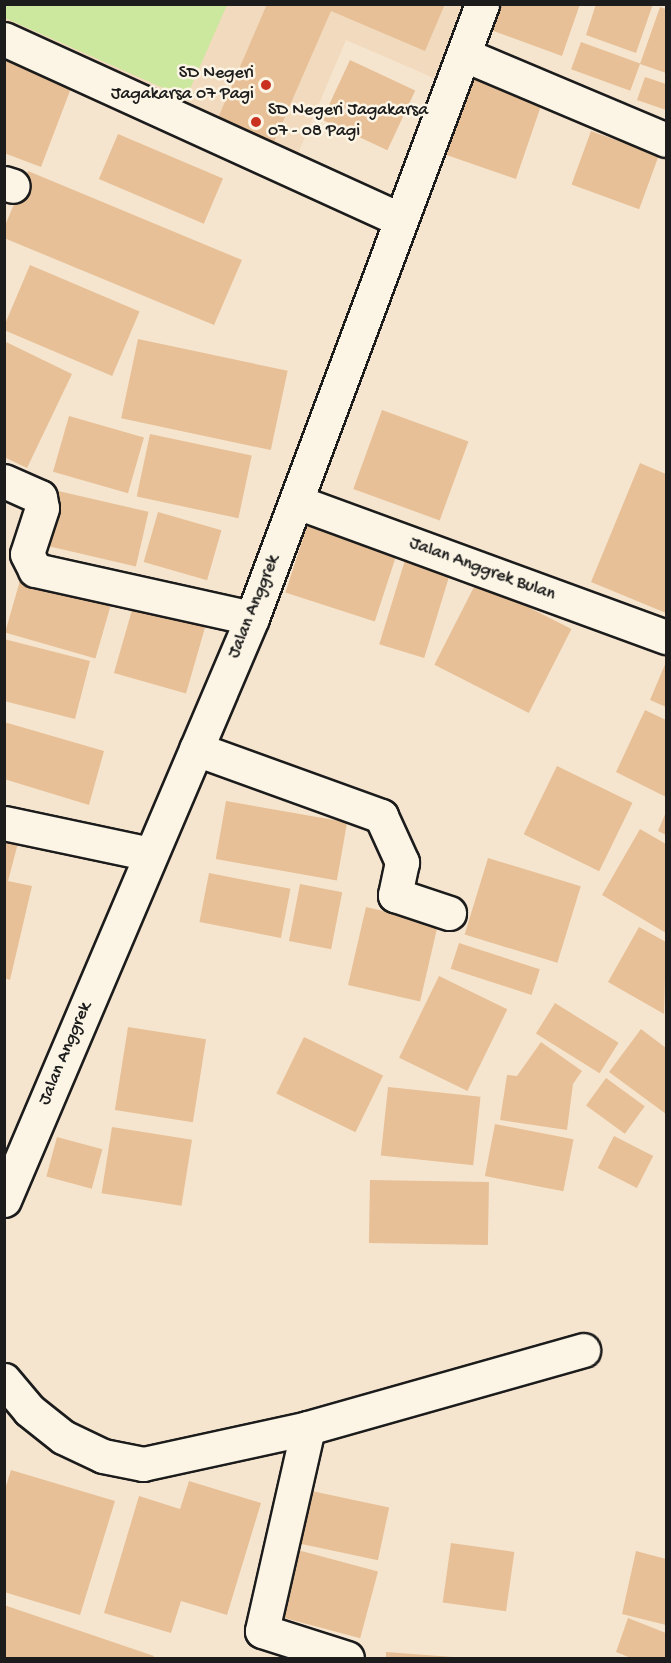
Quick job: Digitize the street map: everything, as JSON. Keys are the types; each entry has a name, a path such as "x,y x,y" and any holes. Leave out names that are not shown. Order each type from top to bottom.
{"street":[{"name":"Jalan Anggrek","path":"4,1200 252,618 483,4"},
{"path":"4,39 401,220"},
{"path":"465,55 666,140"},
{"path":"4,481 40,497 42,508 27,554 35,570 252,618"},
{"name":"Jalan Anggrek Bulan","path":"297,502 666,637"},
{"path":"196,749 381,816 402,862 395,895 449,913"},
{"path":"4,823 150,854"},
{"path":"4,1380 29,1410 63,1437 103,1456 143,1464 308,1428 583,1350"},
{"path":"308,1428 262,1630 347,1659"}],"shaded area":[{"name":"SD Negeri Jagakarsa 07 - 08 Pagi","path":"5,5 476,5 443,82 346,40 294,163 5,38"}],"green space":[{"path":"5,4 227,5 186,98 5,18"}],"building":[{"name":"SD Negeri Jagakarsa 07 Pagi","path":"267,4 445,4 425,51 331,11 274,142 218,118"},
{"path":"496,4 580,4 562,56 488,29"},
{"path":"596,4 653,4 636,53 586,35"},
{"path":"660,7 666,9 666,73 640,64"},
{"path":"581,42 640,64 630,91 571,69"},
{"path":"4,56 73,83 41,167 4,153"},
{"path":"350,60 415,90 387,150 322,120"},
{"path":"466,75 543,101 516,179 439,153"},
{"path":"645,77 666,84 666,110 637,100"},
{"path":"591,131 659,156 639,209 572,185"},
{"path":"118,134 223,179 204,224 99,179"},
{"path":"28,171 242,260 214,325 4,238 4,228"},
{"path":"30,265 140,311 112,376 4,330"},
{"path":"138,339 288,371 271,450 121,418"},
{"path":"4,341 72,374 27,468 4,457"},
{"path":"382,410 468,441 440,520 353,489"},
{"path":"69,416 144,437 128,493 53,472"},
{"path":"150,434 252,456 238,518 137,497"},
{"path":"640,463 666,474 666,613 591,582"},
{"path":"54,490 149,512 136,566 41,545"},
{"path":"158,512 221,530 207,580 144,562"},
{"path":"307,526 396,555 375,622 285,593"},
{"path":"405,560 450,574 424,658 379,644"},
{"path":"23,570 113,596 95,658 5,632"},
{"path":"477,581 571,629 529,713 434,665"},
{"path":"136,596 208,617 186,694 114,673"},
{"path":"4,639 90,661 75,719 4,701"},
{"path":"666,662 666,707 650,700"},
{"path":"645,710 666,720 666,797 616,772"},
{"path":"4,722 104,751 89,805 4,779"},
{"path":"557,766 632,803 599,871 524,834"},
{"path":"226,801 347,822 337,880 216,859"},
{"path":"666,812 666,835 658,831"},
{"path":"640,829 666,844 666,933 602,895"},
{"path":"4,840 18,843 8,881 32,886 10,980 4,978"},
{"path":"488,858 581,886 557,963 465,935"},
{"path":"209,873 290,889 281,938 199,922"},
{"path":"300,884 342,892 331,949 289,941"},
{"path":"366,907 438,924 420,1002 348,985"},
{"path":"639,927 666,942 664,1014 608,982"},
{"path":"459,943 540,969 531,995 451,969"},
{"path":"439,976 507,1009 467,1091 399,1058"},
{"path":"555,1003 619,1043 600,1073 536,1034"},
{"path":"128,1027 206,1039 193,1122 115,1110"},
{"path":"641,1029 666,1048 666,1114 609,1072"},
{"path":"304,1037 383,1076 355,1132 276,1094"},
{"path":"541,1042 582,1071 573,1084 567,1130 500,1120 507,1075 517,1076"},
{"path":"606,1078 645,1106 625,1134 586,1106"},
{"path":"388,1087 480,1097 473,1165 381,1156"},
{"path":"495,1124 574,1139 563,1191 485,1176"},
{"path":"112,1127 192,1140 182,1206 102,1193"},
{"path":"614,1136 653,1156 637,1188 598,1168"},
{"path":"57,1137 102,1149 92,1189 46,1177"},
{"path":"370,1180 489,1182 488,1245 369,1243"},
{"path":"11,1470 115,1501 80,1615 4,1592 4,1492"},
{"path":"189,1481 261,1503 227,1615 181,1601 171,1633 104,1613 139,1496 180,1509"},
{"path":"307,1490 389,1507 378,1560 296,1543"},
{"path":"451,1543 514,1552 506,1611 443,1602"},
{"path":"294,1549 378,1572 360,1638 276,1616"},
{"path":"636,1551 666,1559 666,1625 622,1614"},
{"path":"4,1605 154,1656 153,1658 4,1658"},
{"path":"628,1618 666,1633 666,1658 631,1658 616,1652"},
{"path":"386,1652 453,1657 453,1658 386,1658"}],"place":[{"name":"SD Negeri Jagakarsa 07 Pagi","path":"266,85"},
{"name":"SD Negeri Jagakarsa 07 - 08 Pagi","path":"256,122"}]}
